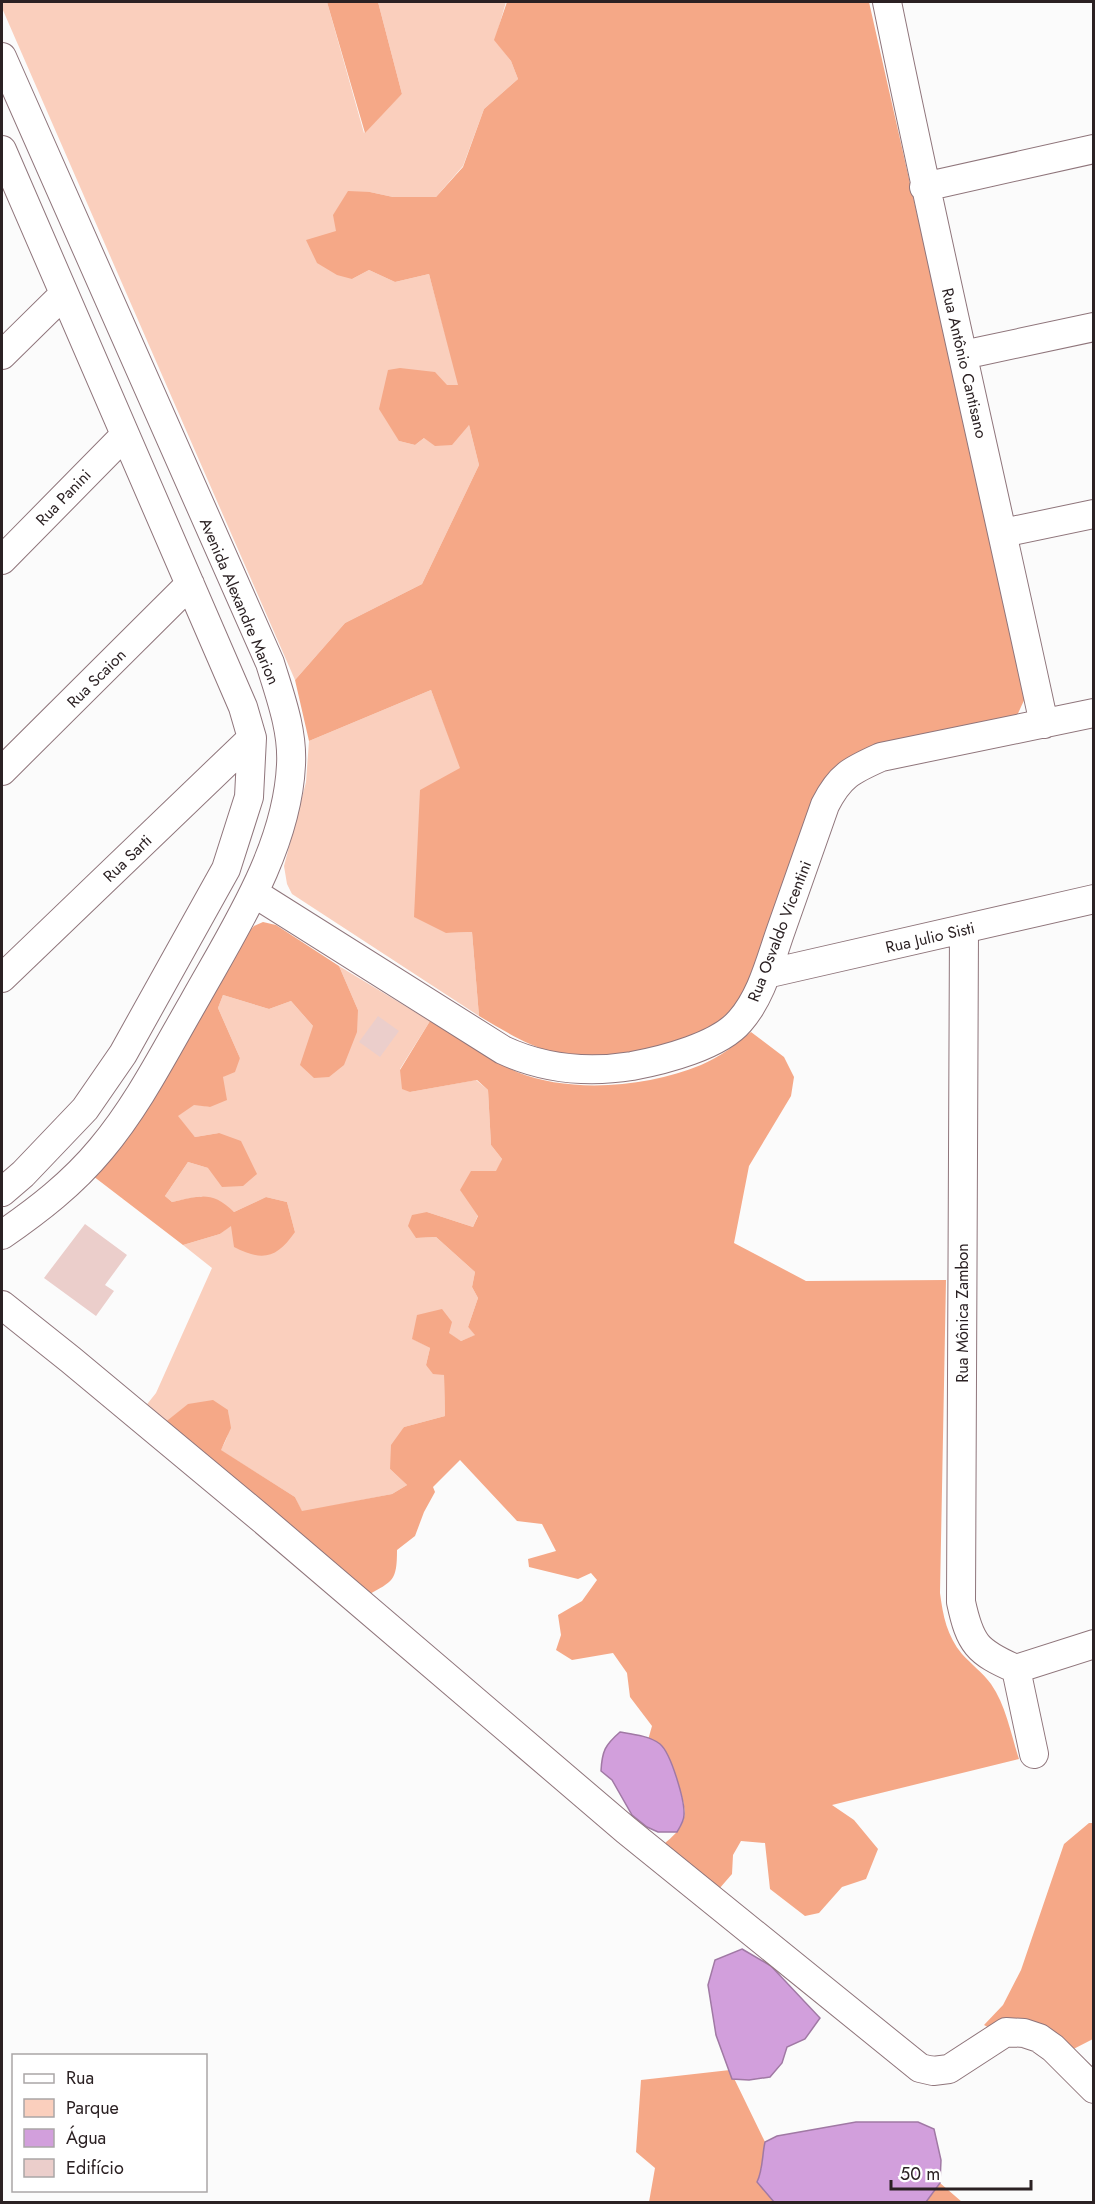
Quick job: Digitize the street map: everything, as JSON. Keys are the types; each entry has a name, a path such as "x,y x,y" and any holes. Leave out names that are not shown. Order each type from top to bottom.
{"street":[{"name":"Rua Antônio Cantisano","path":"887,2 924,187 1044,723"},
{"name":"Avenida Alexandre Marion","path":"2,57 270,663 287,720 291,763 289,790 280,826 254,893 150,1079 122,1123 99,1151 48,1203 2,1235"},
{"path":"924,187 1094,149"},
{"path":"2,1192 23,1174 85,1109 123,1054 220,880 241,828 249,797 252,738 243,707 3,156"},
{"path":"2,355 64,294"},
{"path":"963,355 1094,327"},
{"name":"Rua Panini","path":"2,560 125,435"},
{"path":"1003,533 1094,514"},
{"name":"Rua Scaion","path":"2,771 190,584"},
{"name":"Rua Osvaldo Vicentini","path":"254,893 503,1050 523,1060 553,1067 614,1069 642,1064 699,1046 723,1035 739,1022 754,1003 825,805 834,786 854,769 881,757 1094,713"},
{"name":"Rua Sarti","path":"2,978 252,738"},
{"name":"Rua Julio Sisti","path":"766,974 1094,899"},
{"name":"Rua Mônica Zambon","path":"964,930 961,1602 972,1640 985,1654 1016,1670"},
{"path":"2,1305 253,1511 626,1830 920,2068 933,2071 949,2069 1006,2032 1024,2033 1039,2038 1053,2048 1094,2089"},
{"path":"1034,1754 1016,1670 1094,1644"}],"green space":[{"path":"2,2 327,2 364,133 402,94 378,2 506,2 495,40 511,61 518,79 484,109 463,166 436,197 393,197 370,192 352,279 369,270 395,282 429,274 459,385 447,385 399,441 415,445 424,438 469,425 479,465 422,584 345,623 295,680 2,8"},
{"path":"431,690 461,768 446,933 472,932 479,1016 292,894 287,884 284,866 306,782 309,741"},
{"path":"339,966 430,1021 400,1069 410,1092 476,1080 488,1090 491,1145 502,1159 473,1227 427,1212 416,1238 436,1237 475,1272 472,1287 478,1298 468,1327 476,1335 461,1341 418,1316 413,1339 430,1348 426,1365 444,1375 445,1416 404,1427 390,1469 407,1485 392,1494 302,1512 295,1497 220,1450 228,1431 228,1410 163,1424 144,1408 156,1393 212,1268 183,1245 220,1234 231,1225 295,1232 287,1202 266,1197 234,1212 201,1196 172,1202 165,1196 188,1162 208,1168 219,1133 195,1137 177,1116 194,1104 210,1107 223,1077 240,1058 218,1008 223,995 269,1009 291,1001 313,1026 358,1010"}],"shaded area":[{"path":"327,2 378,2 402,94 365,133"},
{"path":"507,2 869,2 1026,696 1015,720 867,751 739,1001 726,1015 700,1033 614,1055 584,1056 553,1052 524,1041 479,1016 472,932 446,933 414,917 420,790 460,768 431,690 309,741 295,680 345,623 422,584 479,465 469,425 452,445 435,446 424,438 415,445 399,441 379,409 388,370 400,368 435,372 447,385 458,385 429,274 395,282 369,270 352,279 337,275 317,263 306,240 336,231 333,215 348,191 370,192 393,197 436,197 463,167 484,109 518,79 511,61 494,40"},
{"path":"263,922 276,925 339,966 358,1010 357,1032 344,1065 329,1077 314,1078 300,1065 313,1026 291,1001 269,1009 223,995 218,1008 240,1058 235,1072 223,1077 227,1100 210,1107 194,1105 178,1116 195,1137 219,1133 241,1141 257,1174 243,1186 222,1187 208,1168 188,1162 165,1196 172,1202 205,1196 219,1200 234,1212 266,1197 287,1202 295,1232 275,1252 261,1256 234,1247 231,1226 220,1234 183,1245 93,1176 245,936 254,926"},
{"path":"430,1021 517,1072 538,1079 585,1085 634,1083 680,1073 715,1058 751,1032 784,1057 794,1077 791,1096 749,1166 734,1243 806,1281 946,1280 941,1601 946,1625 957,1647 988,1680 996,1692 1019,1759 832,1805 854,1820 878,1849 866,1879 842,1887 819,1913 805,1916 770,1889 765,1843 741,1841 733,1855 732,1874 719,1889 664,1844 676,1833 683,1822 683,1801 661,1745 648,1740 652,1726 630,1697 627,1673 613,1653 572,1660 556,1650 561,1635 558,1615 582,1601 597,1580 591,1573 578,1579 529,1567 528,1559 556,1551 542,1524 517,1521 460,1460 433,1487 435,1492 415,1536 397,1550 396,1568 392,1579 368,1595 163,1424 188,1404 213,1400 228,1410 231,1428 221,1450 295,1497 302,1511 392,1494 407,1485 390,1469 391,1445 404,1427 445,1416 444,1375 433,1374 426,1365 430,1348 412,1339 417,1315 442,1309 452,1322 449,1333 461,1341 475,1335 468,1327 478,1298 472,1287 475,1272 436,1237 416,1238 408,1226 412,1215 427,1212 473,1227 478,1216 460,1190 471,1171 496,1171 502,1159 491,1145 488,1090 477,1080 410,1092 402,1089 400,1070"},
{"path":"1089,1823 1093,1823 1093,2039 1056,2058 1024,2047 984,2025 1003,2005 1021,1970 1064,1844"},
{"path":"730,2070 765,2142 757,2182 774,2202 649,2202 655,2168 636,2152 641,2080"},
{"path":"940,2183 962,2202 926,2202"}],"water":[{"path":"620,1732 651,1739 660,1744 669,1757 684,1808 682,1824 677,1832 658,1832 647,1827 632,1815 612,1780 601,1771 605,1749"},
{"path":"742,1949 771,1966 820,2018 805,2039 787,2047 782,2063 770,2077 749,2080 732,2079 716,2035 708,1985 715,1960"},
{"path":"856,2122 918,2122 934,2129 941,2160 940,2183 926,2202 774,2202 757,2182 765,2142 777,2136"}],"building":[{"path":"378,1016 399,1031 380,1057 359,1042"},
{"path":"85,1224 127,1255 105,1285 114,1291 96,1316 44,1278"}]}
